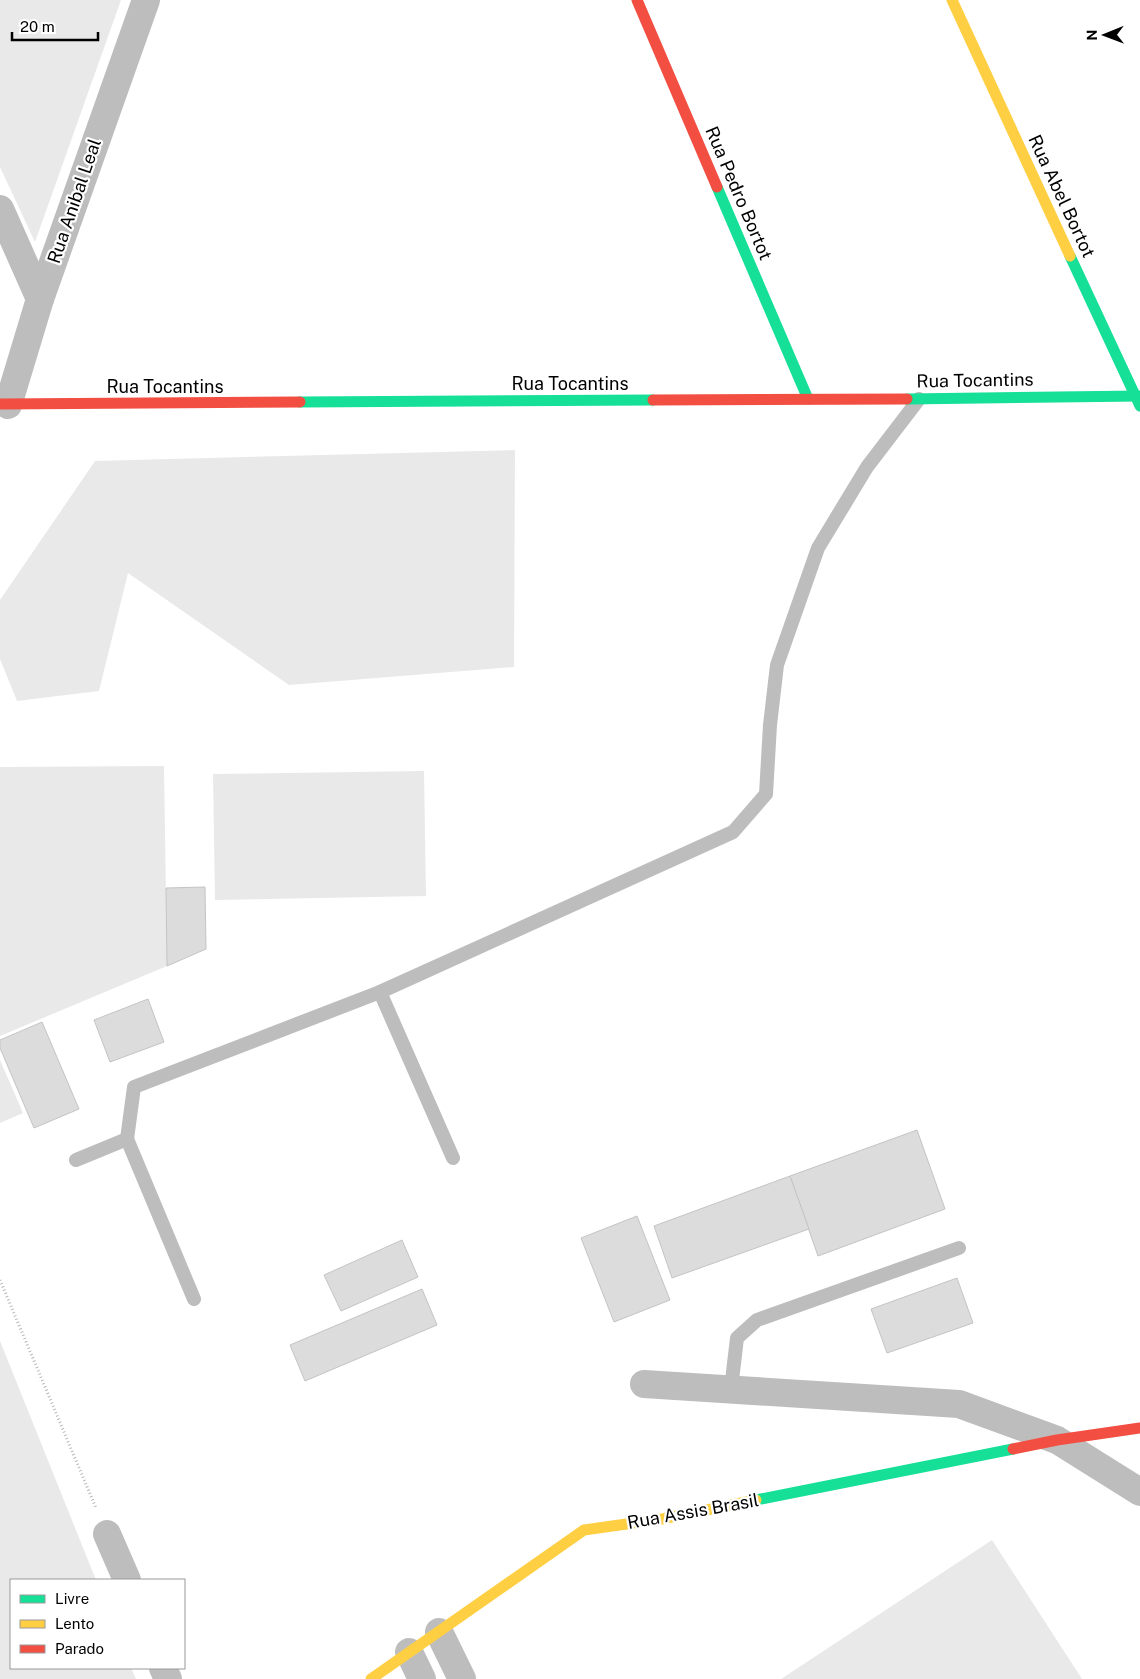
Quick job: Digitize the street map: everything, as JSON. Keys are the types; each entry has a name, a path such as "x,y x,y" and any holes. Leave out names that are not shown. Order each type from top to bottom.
{"street":[{"name":"Rua Anibal Leal","path":"4,404 146,0"},
{"name":"Rua Pedro Bortot","path":"637,0 808,399"},
{"name":"Rua Abel Bortot","path":"952,0 1138,399"},
{"path":"0,209 40,300"},
{"name":"Rua Tocantins","path":"4,404 1138,399"},
{"name":"Rua Assis Brasil","path":"644,1384 959,1404 1057,1440"},
{"name":"Rua Assis Brasil","path":"371,1679 584,1530 662,1519 1057,1440 1140,1428"},
{"path":"1057,1440 1140,1492"},
{"path":"107,1534 127,1579"},
{"path":"440,1632 462,1679"},
{"path":"409,1652 422,1679"}],"lane":[{"path":"194,1299 127,1139 134,1087 380,992 733,832 766,794 777,665 818,548 867,467 919,399"},
{"path":"380,992 453,1158"},
{"path":"76,1160 127,1139"},
{"path":"731,1389 738,1338 757,1320 959,1248"}],"path":[{"path":"0,1280 107,1534"}],"shaded area":[{"path":"0,0 121,0 35,242 0,167"},
{"path":"515,450 514,667 289,685 128,573 99,691 17,701 0,659 0,600 95,461"},
{"path":"164,766 167,966 0,1036 0,767"},
{"path":"424,771 426,896 215,900 213,774"},
{"path":"0,1060 23,1113 0,1123"},
{"path":"0,1341 96,1579 10,1579 10,1669 131,1669 136,1679 0,1679"},
{"path":"992,1540 1082,1679 781,1679"}],"building":[{"path":"205,887 206,949 167,966 166,888"},
{"path":"148,999 164,1042 110,1062 94,1020"},
{"path":"42,1022 79,1109 34,1128 0,1048 0,1040"},
{"path":"917,1130 945,1209 818,1256 790,1176"},
{"path":"790,1176 809,1229 672,1278 654,1226"},
{"path":"637,1216 670,1300 614,1322 581,1238"},
{"path":"402,1240 418,1277 341,1311 324,1275"},
{"path":"957,1278 973,1323 887,1353 871,1309"},
{"path":"422,1289 437,1325 305,1381 290,1345"}],"traffic: fast":[{"path":"717,187 808,399"},
{"path":"1070,256 1140,406"},
{"path":"907,399 1140,396"},
{"path":"300,402 653,400"},
{"path":"756,1500 1013,1449"}],"traffic: slow":[{"path":"952,0 1070,256"},
{"path":"371,1679 584,1530 662,1519 756,1500"}],"traffic: jam":[{"path":"637,0 717,187"},
{"path":"653,400 907,399"},
{"path":"0,404 300,402"},
{"path":"1013,1449 1057,1440 1140,1428"}]}
